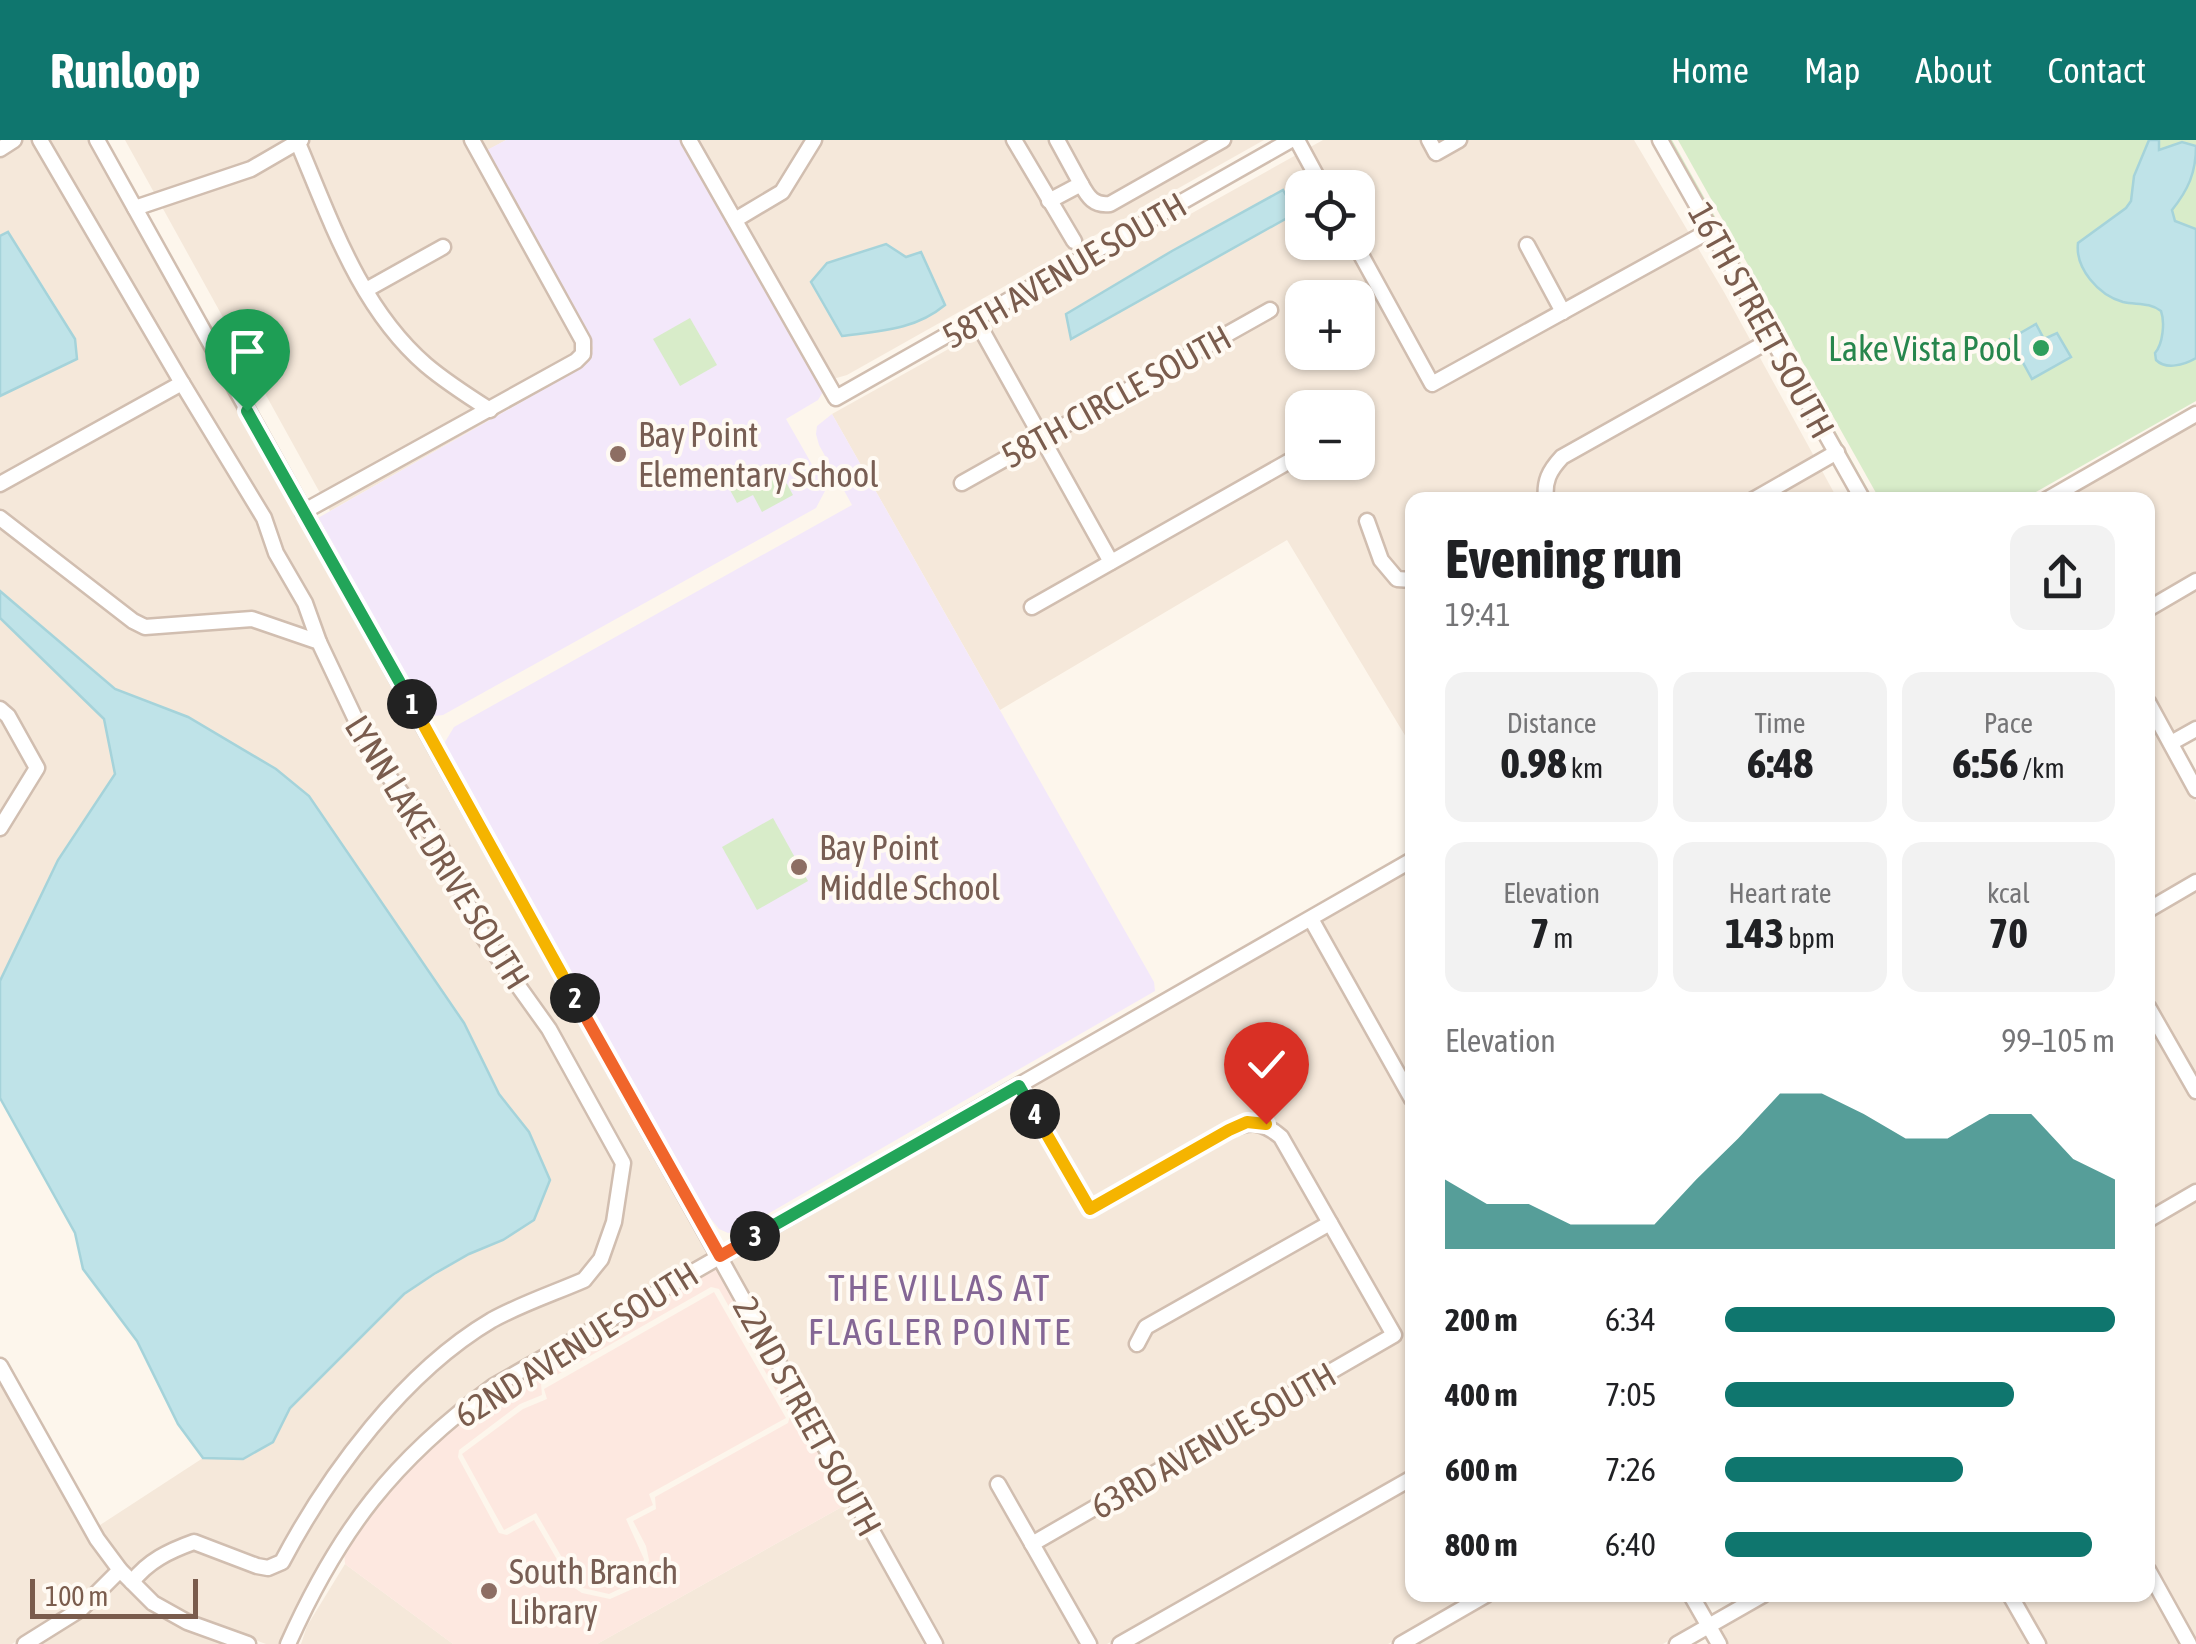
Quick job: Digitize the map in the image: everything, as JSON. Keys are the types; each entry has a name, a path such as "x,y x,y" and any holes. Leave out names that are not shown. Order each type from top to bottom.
{"street":[{"path":"0,149 14,140"},
{"path":"40,140 264,518 276,553 305,603 319,642"},
{"name":"22ND STREET SOUTH","path":"97,140 935,1644"},
{"path":"303,512 490,410 583,354 583,342 472,140"},
{"path":"690,140 735,220 782,192 814,140"},
{"path":"1014,140 1074,241"},
{"path":"1057,140 1081,184 1092,200 1101,205 1110,204 1223,140"},
{"path":"1294,140 1312,170"},
{"name":"58TH AVENUE SOUTH","path":"735,220 836,398 1294,140"},
{"path":"1429,140 1436,153 1460,140"},
{"name":"16TH STREET SOUTH","path":"1660,140 1858,492"},
{"path":"135,208 225,179 299,142 330,220 383,318 424,363 490,410"},
{"path":"1050,201 1081,184"},
{"path":"1364,260 1432,384 1711,230"},
{"path":"1526,245 1563,312"},
{"path":"366,290 443,247"},
{"name":"58TH CIRCLE SOUTH","path":"962,483 1270,310"},
{"path":"976,318 1112,562"},
{"path":"1546,492 1550,470 1562,457 1774,338"},
{"path":"0,484 182,383"},
{"path":"2060,492 2196,414"},
{"path":"1766,492 1836,452"},
{"path":"1032,607 1285,464"},
{"path":"0,518 133,622 145,627 252,620 319,642"},
{"path":"1367,520 1388,571 1396,580 1405,580"},
{"path":"2155,605 2196,581"},
{"name":"LYNN LAKE DRIVE SOUTH","path":"132,1582 142,1568 194,1542 258,1566 268,1568 282,1562 322,1495 386,1412 422,1375 492,1320 584,1280 601,1259 614,1222 623,1162 549,1029 484,938 439,844 372,754 319,642"},
{"path":"0,708 37,768 0,828"},
{"path":"2155,714 2196,790"},
{"path":"2171,743 2196,729"},
{"name":"62ND AVENUE SOUTH","path":"288,1644 336,1548 387,1479 420,1445 494,1386 1405,864"},
{"path":"2155,906 2196,882"},
{"path":"1310,919 1405,1087"},
{"path":"2155,1019 2196,1091"},
{"path":"1019,1086 1090,1209 1247,1122 1266,1124 1280,1137 1330,1224 1146,1327 1137,1344"},
{"path":"2155,1216 2196,1192"},
{"name":"63RD AVENUE SOUTH","path":"1032,1544 1394,1335 1330,1224"},
{"path":"0,1366 97,1539 120,1570 153,1604 187,1622 248,1644"},
{"path":"1120,1644 1405,1482"},
{"path":"998,1484 1089,1644"},
{"path":"26,1644 81,1608 120,1570"},
{"path":"2155,1583 2189,1644"},
{"path":"1401,1644 1474,1602"},
{"path":"1695,1602 1719,1644"},
{"path":"1676,1644 1751,1602"},
{"path":"2014,1602 2038,1644"}],"shaded area":[{"path":"0,140 90,140 711,1253 491,1380 416,1440 382,1474 331,1544 281,1644 266,1644 189,1616 157,1598 124,1566 97,1527 203,1458 243,1459 273,1442 290,1408 404,1294 469,1254 503,1240 529,1132 499,1094 464,1023 276,769 188,717 115,689 0,591 0,396 77,358 75,339 51,298 8,232 0,236"},
{"path":"125,140 506,140 488,150 590,337 590,359 581,368 330,511"},
{"name":"Bay Point Elementary School","path":"506,140 681,140 823,392 818,400 786,419 826,489 816,508 435,716 423,707 318,518 581,368 590,359 590,337 487,150"},
{"path":"681,140 1264,140 847,375 819,383"},
{"path":"1323,140 1634,140 1724,292 1834,492 1405,492 1405,735 1287,540 1000,710 832,414"},
{"name":"Bay Point Middle School","path":"832,414 1154,982 1155,991 738,1231 728,1233 719,1229 699,1204 445,751 445,742 454,727 852,505 816,434 817,426"},
{"path":"2196,422 2196,573 2155,597 2155,492 2073,492"},
{"path":"2196,588 2196,722 2173,735 2155,703 2155,613"},
{"path":"0,618 105,719 115,774 34,908 0,981"},
{"path":"2155,726 2196,802 2196,875 2155,898"},
{"path":"1405,872 1405,1075 1319,921"},
{"path":"2196,890 2196,1079 2155,1007 2155,913"},
{"path":"1309,927 1405,1098 1405,1474 1107,1644 1096,1644 1040,1547 1402,1338 1286,1134 1271,1119 1248,1115 1226,1124 1092,1200 1027,1089"},
{"path":"2155,1030 2196,1102 2196,1185 2155,1208"},
{"path":"1017,1095 1088,1217 1249,1128 1264,1130 1276,1141 1321,1221 1141,1323 1129,1345 1138,1352 1150,1332 1328,1232 1385,1332 1034,1536 1000,1476 991,1481 1083,1644 940,1644 729,1261"},
{"path":"2196,1200 2196,1644 2155,1571 2155,1223"},
{"path":"719,1267 847,1504 597,1644 453,1644 345,1564 344,1550 409,1467 458,1420 563,1353","holes":["711,1287 719,1289 790,1416 788,1423 655,1497 656,1509 633,1521 649,1560 637,1587 610,1599 582,1593 573,1587 534,1520 507,1535 499,1533 458,1457 459,1450 520,1404 542,1395 541,1384"]},
{"path":"714,1292 786,1418 649,1494 653,1505 626,1519 644,1559 634,1582 609,1594 583,1588 536,1513 504,1530 462,1454 523,1409 547,1399 544,1389"},
{"path":"0,1378 112,1569 77,1603 12,1644 0,1644"},
{"path":"1405,1489 1405,1602 1461,1602 1388,1644 1133,1644"},
{"path":"847,1504 924,1644 597,1644"},
{"path":"345,1564 453,1644 301,1644 307,1626"},
{"path":"120,1579 230,1644 39,1644 85,1614"},
{"path":"2155,1594 2183,1644 2044,1644 2021,1602 2155,1602"},
{"path":"1487,1602 1689,1602 1700,1623 1663,1644 1414,1644"},
{"path":"1765,1602 2007,1602 2031,1644 1725,1644 1717,1629"}],"green space":[{"path":"1667,140 1672,140 1870,492 1865,492"},
{"path":"1678,140 2196,140 2196,401 2036,492 1876,492"},
{"path":"690,318 717,365 680,386 653,339"},
{"path":"770,468 793,495 762,512 753,495 737,503 730,490"},
{"path":"773,818 808,881 757,910 722,847"}],"water":[{"path":"2149,140 2159,140 2159,150 2182,142 2196,146 2190,181 2172,210 2175,221 2196,229 2196,358 2175,365 2156,360 2162,333 2161,311 2123,302 2105,293 2084,271 2078,252 2078,243 2131,201 2134,176"},
{"path":"1283,190 1285,194 1285,219 1071,339 1066,314"},
{"path":"8,232 75,339 77,359 0,396 0,236"},
{"path":"886,244 906,257 921,252 945,305 909,324 842,336 811,282 827,263"},
{"name":"Lake Vista Pool","path":"2036,324 2044,339 2057,333 2071,357 2032,379 2010,339"},
{"path":"0,591 115,689 188,717 276,769 309,796 464,1023 499,1094 529,1132 550,1180 534,1220 404,1294 290,1408 273,1442 243,1459 203,1458 178,1424 137,1341 83,1269 75,1233 0,1098 0,981 58,860 115,774 104,719 0,618"}],"place":[{"name":"Lake Vista Pool","path":"2041,348"},
{"name":"Bay Point Elementary School","path":"618,454"},
{"name":"Bay Point Middle School","path":"799,867"},
{"name":"South Branch Library","path":"489,1591"}],"district":[{"name":"THE VILLAS AT FLAGLER POINTE","path":"940,1309"}],"route":[{"path":"247,411 720,1256 1019,1086 1090,1209 1229,1130 1247,1122 1266,1124"}]}
